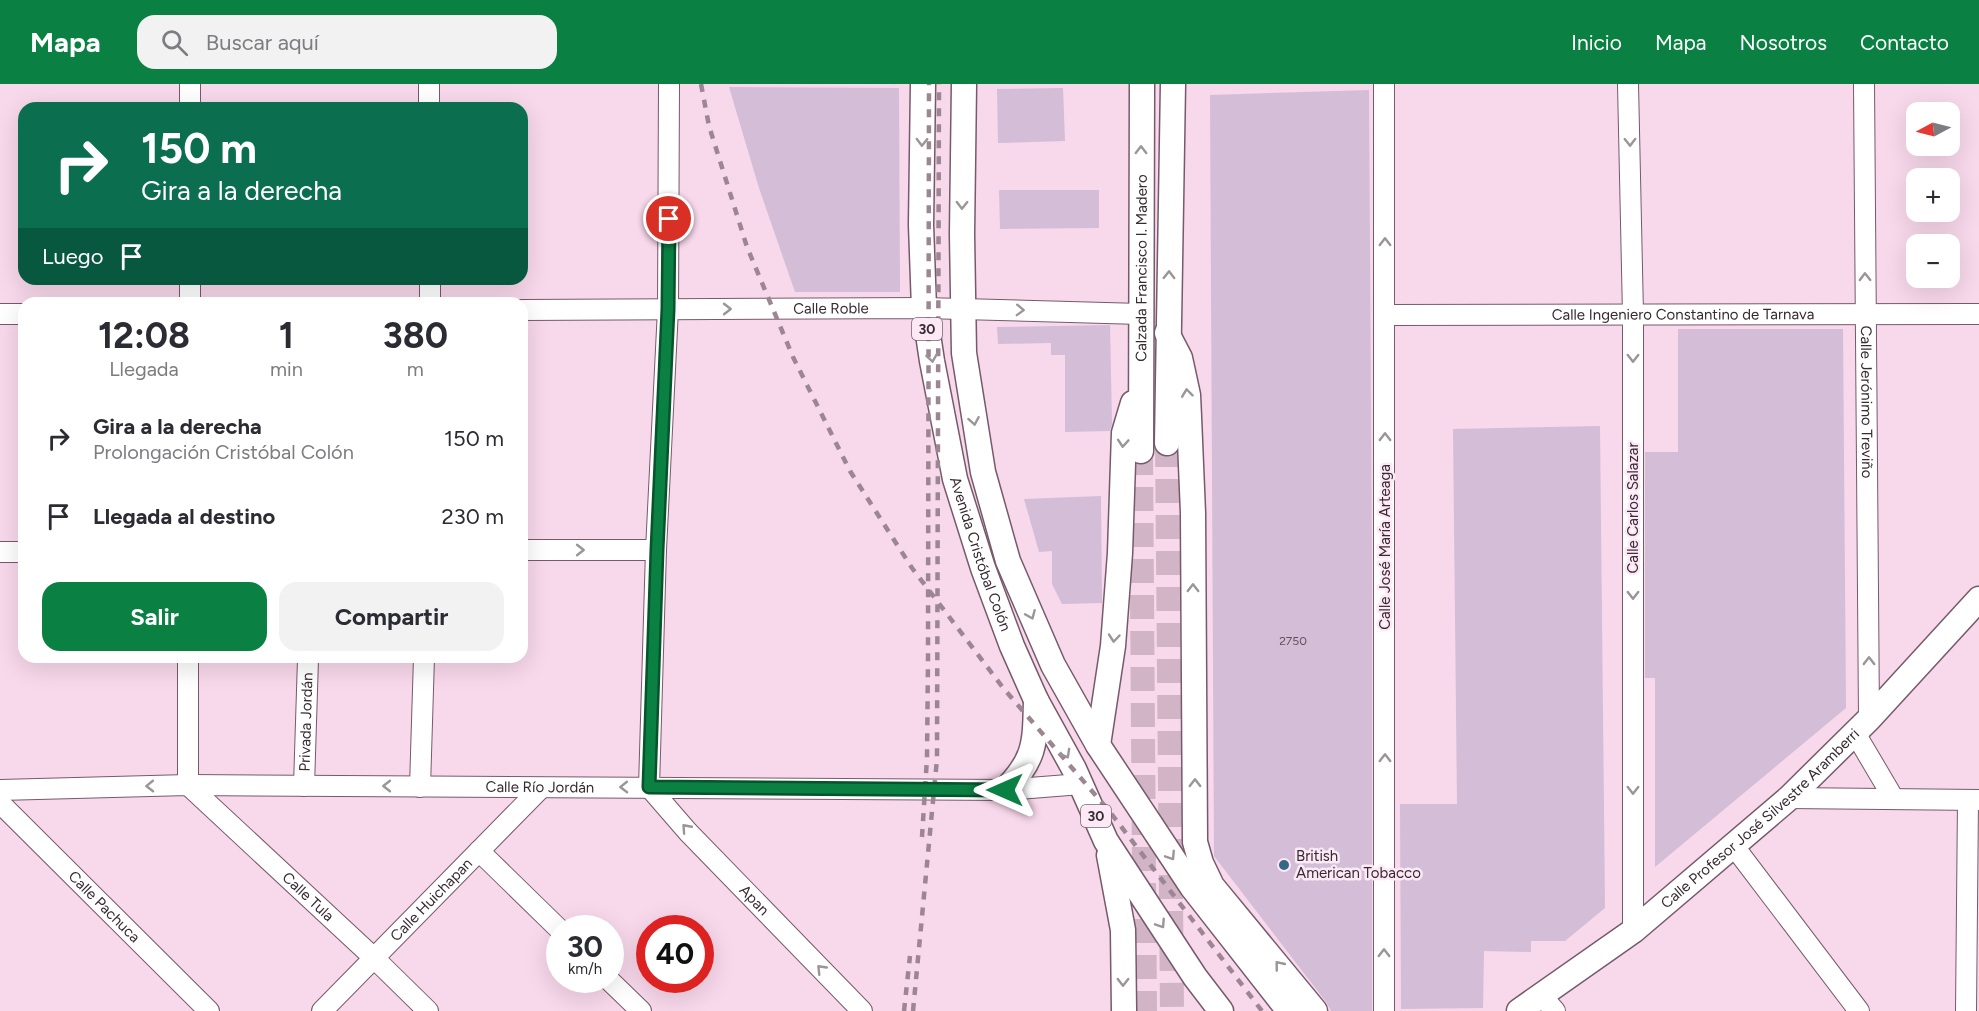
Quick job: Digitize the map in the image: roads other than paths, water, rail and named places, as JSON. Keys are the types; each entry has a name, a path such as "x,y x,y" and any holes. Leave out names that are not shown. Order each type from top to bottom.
{"main road":[{"name":"Avenida Cristóbal Colón","path":"923,84 921,225 924,308 955,479 983,568 1012,646 1036,700 1074,769 1106,841 1219,1010"},
{"name":"Avenida Cristóbal Colón","path":"964,84 962,309 964,353 983,472 1008,561 1053,665 1098,745 1192,887 1289,1011"},
{"name":"Calzada Francisco I. Madero","path":"1141,451 1142,84"},
{"name":"Calzada Francisco I. Madero","path":"1167,443 1167,333 1173,84"},
{"path":"1167,333 1180,358 1188,395 1193,513 1195,842 1201,863 1212,886 1315,1011"},
{"path":"1098,745 1113,646 1120,553 1124,433 1128,414 1140,387"},
{"path":"983,568 1008,561"},
{"name":"Calle Profesor José Silvestre Aramberri","path":"1519,1011 1548,1003 1789,798 1862,726 1979,599"},
{"path":"1005,790 1021,775 1028,763 1035,741 1036,700"},
{"path":"1106,841 1123,930 1124,1011"}],"street":[{"path":"189,84 190,102"},
{"path":"429,84 429,102"},
{"path":"649,787 668,309 669,84"},
{"name":"Calle José María Arteaga","path":"1384,84 1386,315 1384,1011"},
{"name":"Calle Carlos Salazar","path":"1628,84 1633,315 1633,931"},
{"name":"Calle Jerónimo Treviño","path":"1862,726 1866,314 1864,84"},
{"name":"Calle Roble","path":"528,310 924,308 1141,314"},
{"path":"0,315 18,314"},
{"name":"Calle Ingeniero Constantino de Tarnava","path":"1386,315 1979,314"},
{"path":"528,550 657,550"},
{"path":"0,552 18,552"},
{"path":"188,663 188,785"},
{"name":"Privada Jordán","path":"304,786 308,663"},
{"path":"420,787 424,663"},
{"path":"1862,726 1894,799"},
{"name":"Calle Río Jordán","path":"0,790 188,785 1005,790 1081,784"},
{"name":"Calle Tula","path":"188,785 375,958 428,1011"},
{"name":"Apan","path":"649,787 688,832 862,1011"},
{"name":"Calle Huichapan","path":"322,1011 541,788"},
{"path":"1789,798 1974,800 1966,1011"},
{"name":"Calle Pachuca","path":"0,803 209,1011"},
{"path":"1733,845 1859,1011"},
{"path":"479,850 546,916"},
{"path":"622,993 641,1011"}],"tunnel":[{"path":"1167,443 1172,1011"},
{"path":"1141,451 1145,1011"}],"railway":[{"path":"701,84 709,126 747,247 793,357 850,471 912,568 1004,689 1110,812 1262,1011"},
{"path":"922,837 927,758 928,659 929,84"},
{"path":"913,1011 937,759 939,84"},
{"path":"904,1011 910,956"}],"place":[{"name":"British American Tobacco","path":"1284,865"}]}
